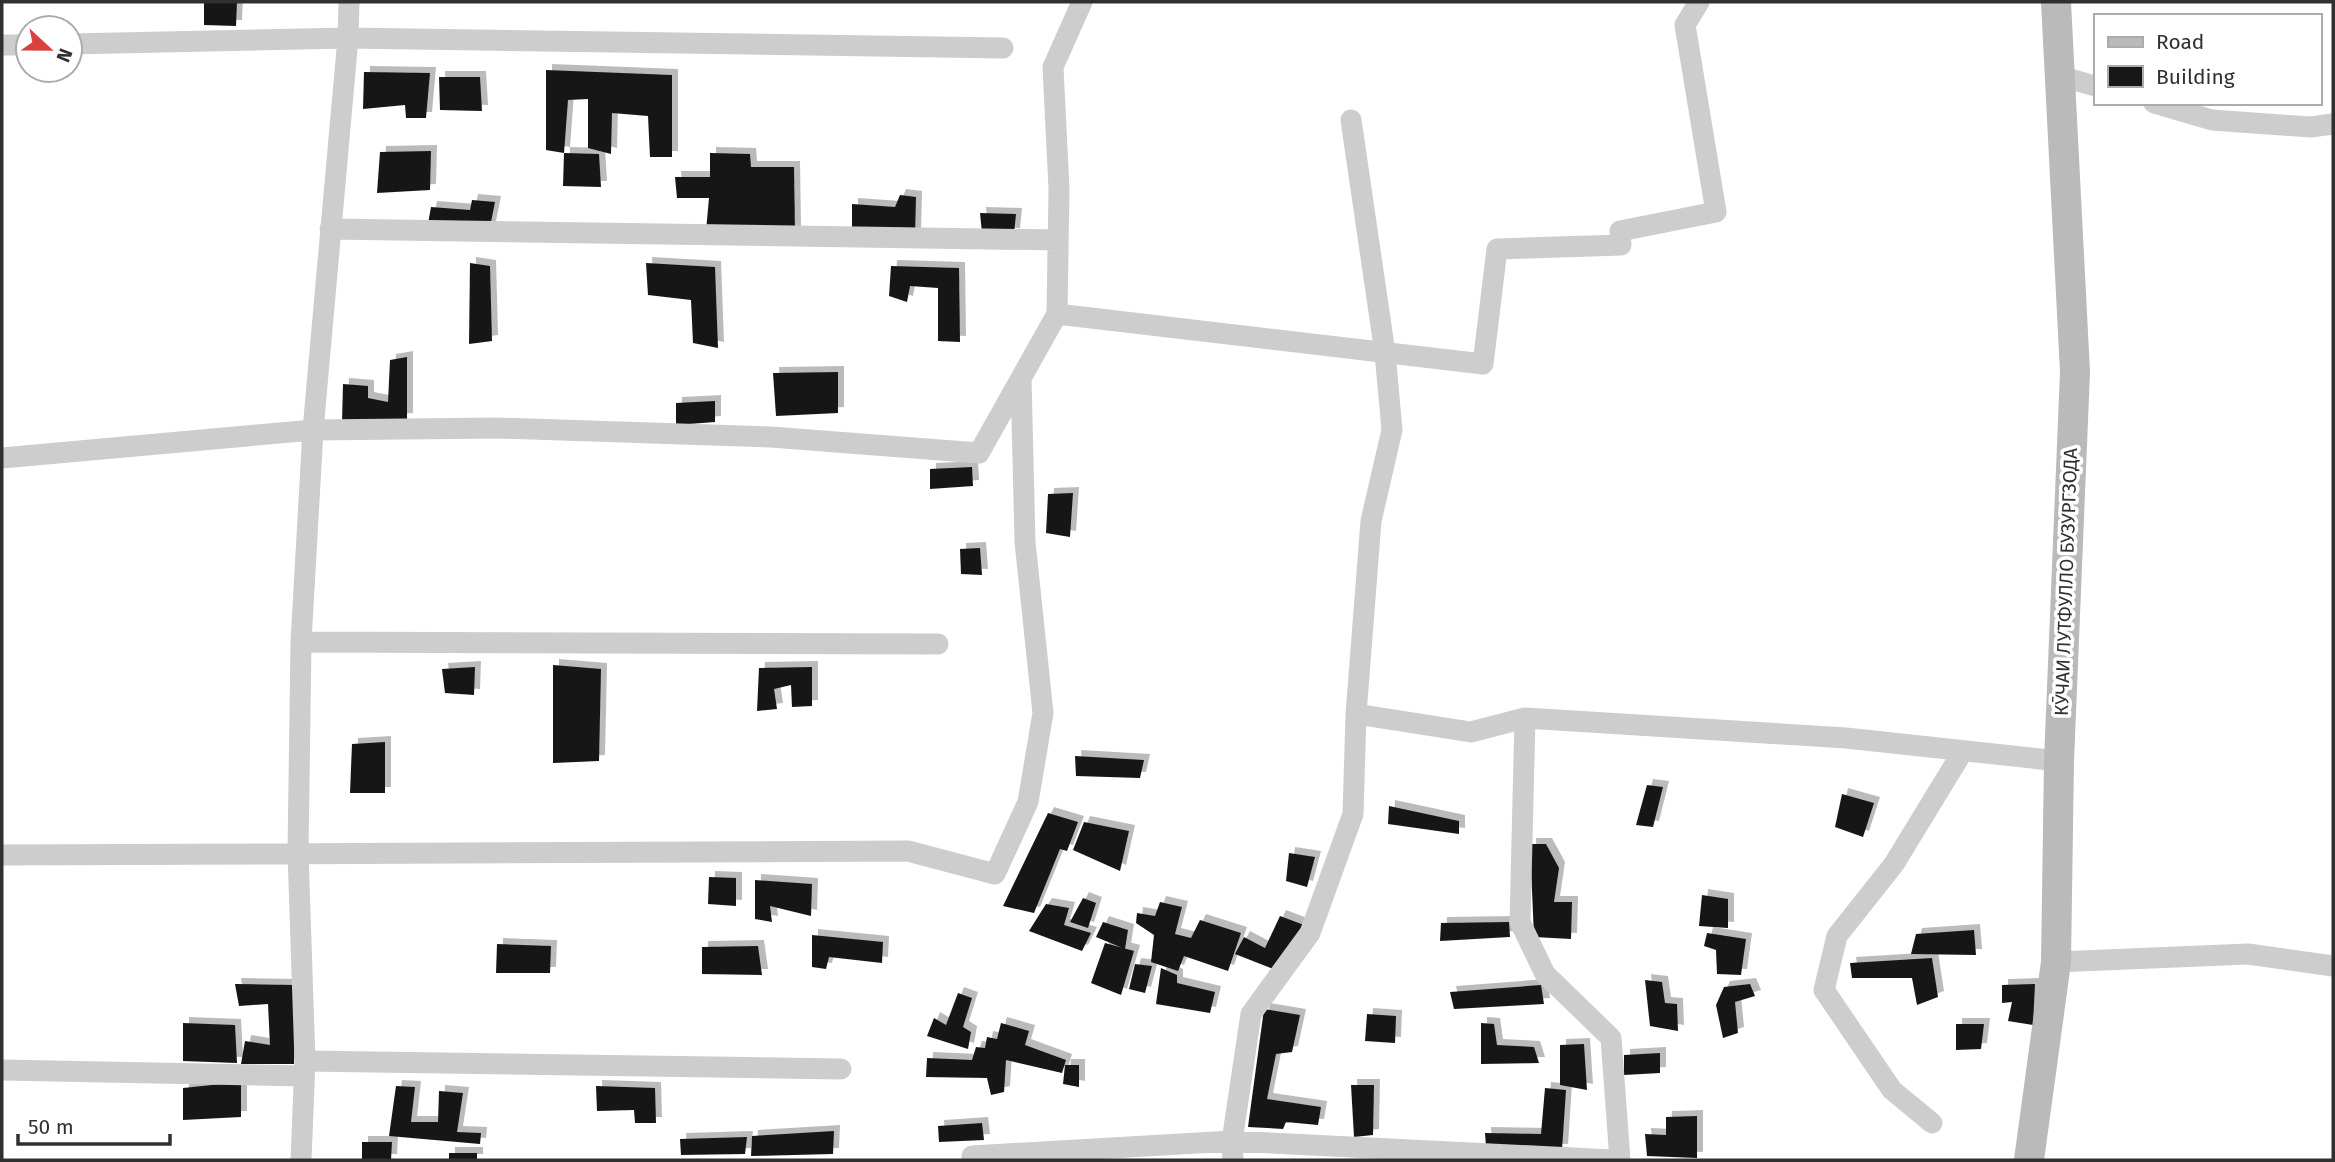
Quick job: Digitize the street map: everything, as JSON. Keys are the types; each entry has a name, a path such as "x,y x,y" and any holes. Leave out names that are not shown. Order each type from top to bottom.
{"main road":[{"name":"КӮЧАИ ЛУТФУЛЛО БУЗУРГЗОДА","path":"2029,1160 2056,962 2059,761 2075,372 2056,2"}],"street":[{"path":"301,1160 304,1069 298,853 301,642 313,430 349,2"},
{"path":"2,458 313,430 510,428 771,437 979,453 1057,314 1059,189 1052,67 1082,2"},
{"path":"1057,314 1483,364 1497,249 1621,245 1620,231 1716,212 1685,25 1699,2"},
{"path":"84,44 348,38 1003,48"},
{"path":"2060,76 2094,86"},
{"path":"2161,105 2211,120 2310,127 2333,124"},
{"path":"1233,1151 1251,1014 1310,933 1353,814 1356,714 1371,521 1392,430 1385,353 1351,120"},
{"path":"330,229 1058,240"},
{"path":"2,855 908,851 995,874 1028,802 1043,713 1025,542 1021,378"},
{"path":"301,642 938,644"},
{"path":"1356,714 1471,732 1525,718 1846,738 2059,761"},
{"path":"1525,718 1520,922 1545,974 1611,1038 1620,1160"},
{"path":"1932,1123 1892,1090 1824,990 1837,936 1894,864 1963,751"},
{"path":"2056,962 2248,954 2333,966"},
{"path":"2,1070 841,1069"},
{"path":"972,1156 1233,1151 1612,1160"}],"building":[{"path":"204,2 237,2 236,26 204,25"},
{"path":"546,70 672,75 672,157 650,157 648,116 612,113 611,154 588,148 588,99 568,100 564,153 546,150"},
{"path":"364,72 430,73 426,118 406,118 405,105 363,109"},
{"path":"439,77 480,77 482,111 440,110"},
{"path":"431,151 430,190 377,193 380,152"},
{"path":"564,153 599,154 601,187 563,186"},
{"path":"710,153 750,154 751,167 794,167 795,232 706,231 709,198 677,198 675,177 710,177"},
{"path":"900,195 916,197 915,236 852,234 852,204 895,207"},
{"path":"472,200 495,202 490,227 427,229 431,207 470,210"},
{"path":"980,213 1016,214 1014,234 982,233"},
{"path":"470,263 490,266 492,341 469,344"},
{"path":"646,263 715,267 718,348 693,343 691,300 648,295"},
{"path":"891,266 959,268 960,342 938,341 938,288 910,286 907,302 889,296"},
{"path":"407,357 407,419 342,422 343,384 368,386 368,398 388,402 390,360"},
{"path":"838,372 838,413 776,416 773,373"},
{"path":"715,401 715,422 676,425 676,403"},
{"path":"972,467 973,486 930,489 930,469"},
{"path":"1073,493 1070,537 1046,533 1048,494"},
{"path":"980,548 982,575 961,574 960,549"},
{"path":"553,665 601,669 599,761 553,763"},
{"path":"475,667 474,695 445,693 442,669"},
{"path":"812,667 812,706 792,707 791,685 774,689 777,709 757,711 759,668"},
{"path":"385,742 385,793 350,793 352,744"},
{"path":"1075,756 1144,760 1140,778 1076,776"},
{"path":"1647,785 1663,787 1653,827 1636,825"},
{"path":"1842,794 1874,803 1863,837 1835,827"},
{"path":"1389,806 1459,821 1459,834 1388,824"},
{"path":"1048,813 1078,822 1067,851 1060,849 1034,913 1003,906"},
{"path":"1084,822 1129,831 1120,871 1073,850"},
{"path":"1530,844 1546,844 1559,868 1554,902 1572,902 1571,939 1534,937"},
{"path":"1289,853 1315,857 1307,887 1286,881"},
{"path":"709,877 736,878 736,906 708,904"},
{"path":"755,880 812,884 811,916 770,906 772,922 755,919"},
{"path":"1702,895 1728,899 1728,928 1699,926"},
{"path":"1083,898 1096,903 1088,928 1070,922"},
{"path":"1160,902 1182,907 1175,934 1191,938 1200,920 1241,933 1228,971 1184,956 1178,971 1151,962 1154,935 1136,923 1137,913 1155,916"},
{"path":"1046,904 1069,908 1064,925 1091,933 1082,951 1029,931"},
{"path":"1280,916 1304,925 1276,970 1235,954 1244,937 1265,948"},
{"path":"1103,922 1128,930 1125,949 1096,937"},
{"path":"1509,922 1510,937 1440,941 1441,923"},
{"path":"1974,930 1976,955 1911,954 1916,934"},
{"path":"1707,933 1746,939 1741,975 1717,974 1716,950 1704,946"},
{"path":"812,935 883,942 882,963 829,957 826,969 812,967"},
{"path":"1105,943 1134,951 1121,995 1091,983"},
{"path":"497,944 551,946 550,973 496,973"},
{"path":"758,946 762,975 702,974 702,947"},
{"path":"1932,958 1938,997 1917,1005 1912,978 1852,978 1850,963"},
{"path":"1135,964 1152,966 1145,993 1129,989"},
{"path":"1161,968 1177,975 1177,983 1215,992 1210,1013 1156,1004"},
{"path":"1645,980 1662,982 1665,1003 1677,1004 1678,1031 1650,1026"},
{"path":"235,984 295,985 294,1064 241,1064 245,1041 270,1045 268,1004 239,1006"},
{"path":"1750,984 1755,996 1735,1002 1738,1033 1723,1038 1716,1005 1724,987"},
{"path":"2035,984 2033,1025 2008,1021 2012,1002 2002,1003 2002,985"},
{"path":"1541,985 1544,1004 1454,1009 1450,992"},
{"path":"958,993 972,998 963,1027 971,1032 968,1049 927,1036 934,1018 946,1025"},
{"path":"1264,1009 1300,1015 1292,1052 1276,1054 1267,1099 1321,1107 1318,1125 1286,1122 1283,1129 1248,1127"},
{"path":"1367,1014 1396,1016 1395,1043 1365,1041"},
{"path":"183,1023 235,1025 237,1063 183,1061"},
{"path":"1001,1023 1029,1031 1025,1045 1066,1060 1062,1073 1006,1060 1004,1092 991,1095 987,1078 926,1077 927,1058 972,1060 976,1047 985,1048 987,1037 997,1039"},
{"path":"1481,1023 1494,1024 1497,1045 1534,1047 1539,1063 1481,1064"},
{"path":"1956,1024 1984,1024 1981,1049 1956,1050"},
{"path":"1584,1044 1587,1090 1560,1085 1560,1045"},
{"path":"1660,1053 1660,1073 1624,1075 1624,1055"},
{"path":"1065,1065 1079,1065 1079,1087 1063,1084"},
{"path":"241,1082 241,1117 183,1120 183,1088"},
{"path":"1351,1085 1374,1085 1373,1135 1354,1137"},
{"path":"396,1086 415,1087 411,1122 438,1122 439,1091 463,1093 457,1132 481,1133 480,1144 389,1136"},
{"path":"596,1086 655,1088 656,1123 635,1123 634,1110 597,1111"},
{"path":"1545,1088 1566,1090 1562,1150 1486,1147 1485,1133 1541,1134"},
{"path":"1697,1116 1697,1158 1647,1156 1645,1134 1666,1135 1666,1117"},
{"path":"982,1123 984,1140 939,1142 938,1126"},
{"path":"834,1131 833,1154 751,1156 752,1136"},
{"path":"747,1137 745,1154 681,1155 680,1139"},
{"path":"362,1142 392,1142 391,1160 362,1160"},
{"path":"449,1153 477,1153 477,1160 449,1160"}]}
